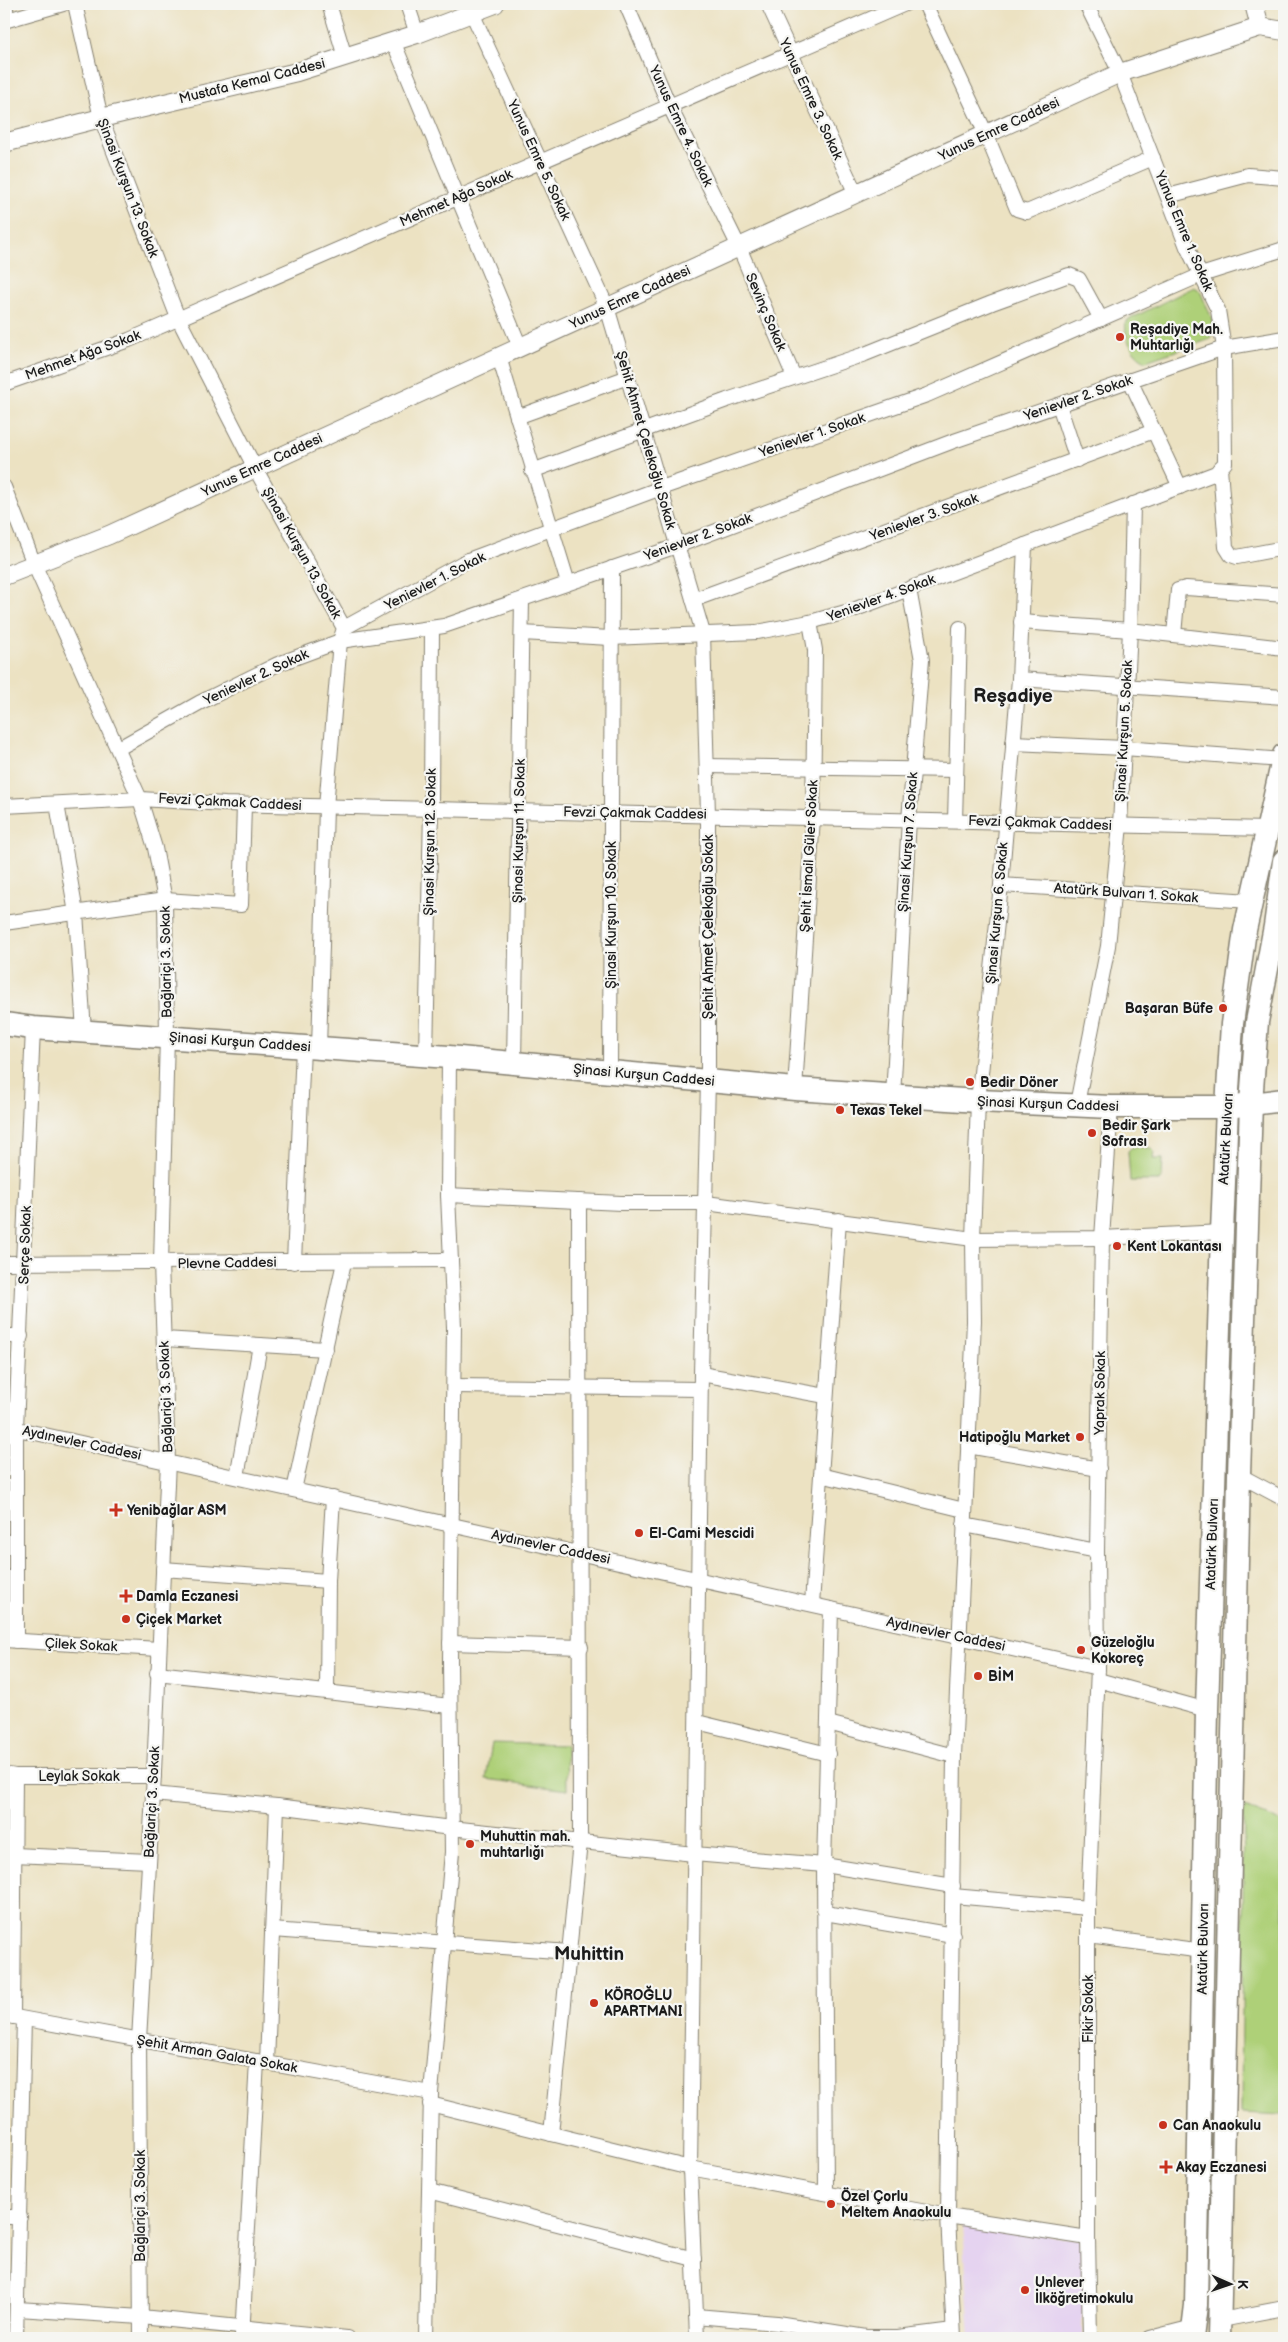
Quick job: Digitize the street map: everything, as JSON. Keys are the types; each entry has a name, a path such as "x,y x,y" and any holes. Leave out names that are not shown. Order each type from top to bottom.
{"main road":[{"name":"Atatürk Bulvarı","path":"1192,2333 1196,2305 1208,1710 1222,1232 1232,1024 1245,930 1284,758"},
{"name":"Atatürk Bulvarı","path":"1220,2329 1239,1475 1251,1103 1257,1022 1275,926 1284,862"},
{"name":"Şinasi Kurşun Caddesi","path":"4,1024 33,1028 514,1062 610,1073 795,1089 978,1102 1078,1104 1111,1107 1228,1106 1284,1100"}],"street":[{"path":"6,4 5,20 63,4"},
{"name":"Şinasi Kurşun 13. Sokak","path":"75,4 101,118 178,318 342,634"},
{"path":"329,4 345,56"},
{"path":"407,4 417,34"},
{"name":"Yunus Emre 4. Sokak","path":"626,4 669,105 739,247"},
{"name":"Yunus Emre 3. Sokak","path":"768,4 789,53 856,194"},
{"name":"Mehmet Ağa Sokak","path":"4,384 129,340 905,4"},
{"path":"925,4 986,134 1012,201 1017,209 1027,212 1154,158"},
{"name":"Yunus Emre 1. Sokak","path":"1086,4 1120,73 1188,247 1218,310 1224,348 1225,463 1220,468 1226,547 1231,555 1237,557 1284,548"},
{"path":"1254,4 1260,26 1284,31"},
{"name":"Mustafa Kemal Caddesi","path":"4,144 101,118 297,72 417,34 483,7"},
{"name":"Yunus Emre 5. Sokak","path":"483,7 539,161 607,307"},
{"name":"Yunus Emre Caddesi","path":"4,576 109,535 1120,73 1260,26"},
{"path":"392,41 520,347"},
{"path":"1168,196 1248,175 1284,178"},
{"name":"Sevinç Sokak","path":"739,247 794,377"},
{"name":"Yenievler 1. Sokak","path":"342,634 468,560 661,488 927,396 1201,275 1284,249"},
{"path":"532,471 726,400 865,354 992,303 1069,275 1079,279 1101,319"},
{"name":"Şehit Ahmet Çelekoğlu Sokak","path":"607,307 703,634 708,815 708,1080 700,1389 690,2168 697,2338"},
{"name":"Yenievler 2. Sokak","path":"119,748 199,703 342,634 444,626 677,546 951,442 1130,380 1224,348 1284,338"},
{"path":"499,357 532,471 568,583"},
{"path":"517,417 628,377"},
{"path":"1130,380 1180,487"},
{"path":"1059,405 1077,460"},
{"name":"Yenievler 3. Sokak","path":"693,600 1154,431"},
{"name":"Yenievler 4. Sokak","path":"522,633 610,638 758,632 810,622 853,610 909,589 1216,473 1220,468"},
{"name":"Bağlariçi 3. Sokak","path":"4,487 34,564 119,748 140,799 155,848 165,900 167,1036 161,1264 168,1462 157,1673 154,1776 139,2040 141,2338"},
{"name":"Şinasi Kurşun 5. Sokak","path":"1078,1104 1108,946 1120,825 1130,630 1133,504"},
{"name":"Şinasi Kurşun 6. Sokak","path":"954,2334 948,2216 954,1756 974,1321 973,1239 978,1102 1001,886 1019,679 1025,545"},
{"name":"Şinasi Kurşun 10. Sokak","path":"610,1073 612,813 610,638 612,568"},
{"path":"1174,635 1178,590 1186,588 1284,596"},
{"name":"Şinasi Kurşun 7. Sokak","path":"893,1096 909,820 922,660 909,589"},
{"name":"Şinasi Kurşun 11. Sokak","path":"514,1062 520,811 522,600"},
{"name":"Şehit İsmail Güler Sokak","path":"795,1089 813,818 815,650 810,622"},
{"path":"1022,622 1130,630 1284,648"},
{"name":"Şinasi Kurşun 12. Sokak","path":"426,1056 431,809 432,628"},
{"path":"955,821 960,628"},
{"path":"294,1262 311,1047 326,806 342,634"},
{"path":"1019,679 1284,697"},
{"path":"1013,744 1124,748 1284,758"},
{"path":"706,766 956,770"},
{"name":"Fevzi Çakmak Caddesi","path":"4,806 140,799 244,805 1267,829"},
{"path":"57,804 76,913 84,1031"},
{"path":"4,924 165,900 241,905 244,805"},
{"name":"Atatürk Bulvarı 1. Sokak","path":"1001,886 1113,891 1251,901"},
{"name":"Serçe Sokak","path":"10,1640 10,1427 21,1336 33,1028"},
{"path":"428,2338 430,2099 452,1852 450,1643 454,1327 448,1195 449,1057"},
{"name":"Yaprak Sokak","path":"1098,1674 1096,1551 1102,1238 1111,1107"},
{"path":"448,1195 580,1201 706,1203 973,1239 1102,1238 1222,1232"},
{"path":"551,2134 580,1842 580,1201"},
{"path":"812,1604 839,1220"},
{"name":"Plevne Caddesi","path":"4,1263 161,1264 451,1260"},
{"path":"294,1490 344,1262"},
{"path":"4,1336 21,1336"},
{"path":"164,1338 326,1349"},
{"path":"238,1478 260,1345"},
{"path":"701,1374 826,1396"},
{"path":"454,1386 700,1389"},
{"name":"Aydınevler Caddesi","path":"10,1427 958,1637 1098,1674 1208,1710"},
{"path":"968,1446 1099,1470"},
{"path":"821,1475 964,1510"},
{"path":"1239,1475 1284,1499"},
{"path":"328,1692 328,1581 333,1498"},
{"path":"964,1525 1096,1551"},
{"path":"163,1569 328,1581"},
{"path":"826,2193 826,1913 824,1865 831,1609"},
{"name":"Çilek Sokak","path":"10,1640 159,1649"},
{"path":"450,1643 581,1647"},
{"path":"157,1673 450,1706"},
{"name":"Fikir Sokak","path":"1090,2338 1088,2238 1088,1908 1098,1674"},
{"path":"696,1722 828,1754"},
{"path":"828,1723 954,1756"},
{"path":"9,1775 14,1854 13,2017 20,2216 16,2338"},
{"name":"Leylak Sokak","path":"9,1775 154,1776"},
{"path":"153,1794 277,1806 580,1842 824,1865 953,1891 1088,1908"},
{"path":"242,2333 272,1930 277,1806"},
{"path":"14,1854 149,1861"},
{"path":"826,1913 953,1935"},
{"path":"272,1930 569,1952"},
{"path":"1088,1936 1203,1951"},
{"name":"Şehit Arman Galata Sokak","path":"13,2017 262,2062 430,2099 551,2134 690,2168 948,2216 1088,2238"},
{"path":"429,2191 694,2258"},
{"path":"4,2217 20,2216"},
{"path":"1220,2329 1284,2308"},
{"path":"18,2309 141,2317 242,2333 347,2338"},
{"path":"696,2316 777,2323 866,2337 954,2334"},
{"path":"1150,2338 1192,2333"}],"shaded area":[{"name":"Unlever İlköğretimokulu","path":"963,2222 1084,2241 1083,2338 970,2338"}],"green space":[{"path":"1194,287 1200,291 1216,328 1211,339 1146,361 1141,358 1133,350 1127,339 1126,321"},
{"path":"1132,1147 1151,1148 1154,1151 1153,1159 1163,1159 1162,1178 1160,1181 1130,1181 1128,1151"},
{"path":"492,1743 566,1745 567,1790 486,1779"},
{"path":"1244,1807 1284,1823 1284,2115 1241,2113"}],"place":[{"name":"Reşadiye Mah. Muhtarlığı","path":"1120,337"},
{"name":"Başaran Büfe","path":"1223,1008"},
{"name":"Bedir Döner","path":"970,1082"},
{"name":"Texas Tekel","path":"840,1110"},
{"name":"Bedir Şark Sofrası","path":"1092,1133"},
{"name":"Kent Lokantası","path":"1117,1246"},
{"name":"Hatipoğlu Market","path":"1080,1437"},
{"name":"Yenibağlar ASM","path":"116,1510"},
{"name":"El-Cami Mescidi","path":"639,1533"},
{"name":"Damla Eczanesi","path":"126,1596"},
{"name":"Çiçek Market","path":"126,1619"},
{"name":"Güzeloğlu Kokoreç","path":"1081,1650"},
{"name":"BİM","path":"978,1676"},
{"name":"Muhuttin mah. muhtarlığı","path":"470,1844"},
{"name":"KÖROĞLU APARTMANI","path":"594,2003"},
{"name":"Can Anaokulu","path":"1163,2125"},
{"name":"Akay Eczanesi","path":"1166,2167"},
{"name":"Özel Çorlu Meltem Anaokulu","path":"831,2204"},
{"name":"Unlever İlköğretimokulu","path":"1025,2290"}],"district":[{"name":"Reşadiye","path":"1013,696"},
{"name":"Muhittin","path":"589,1954"}]}
